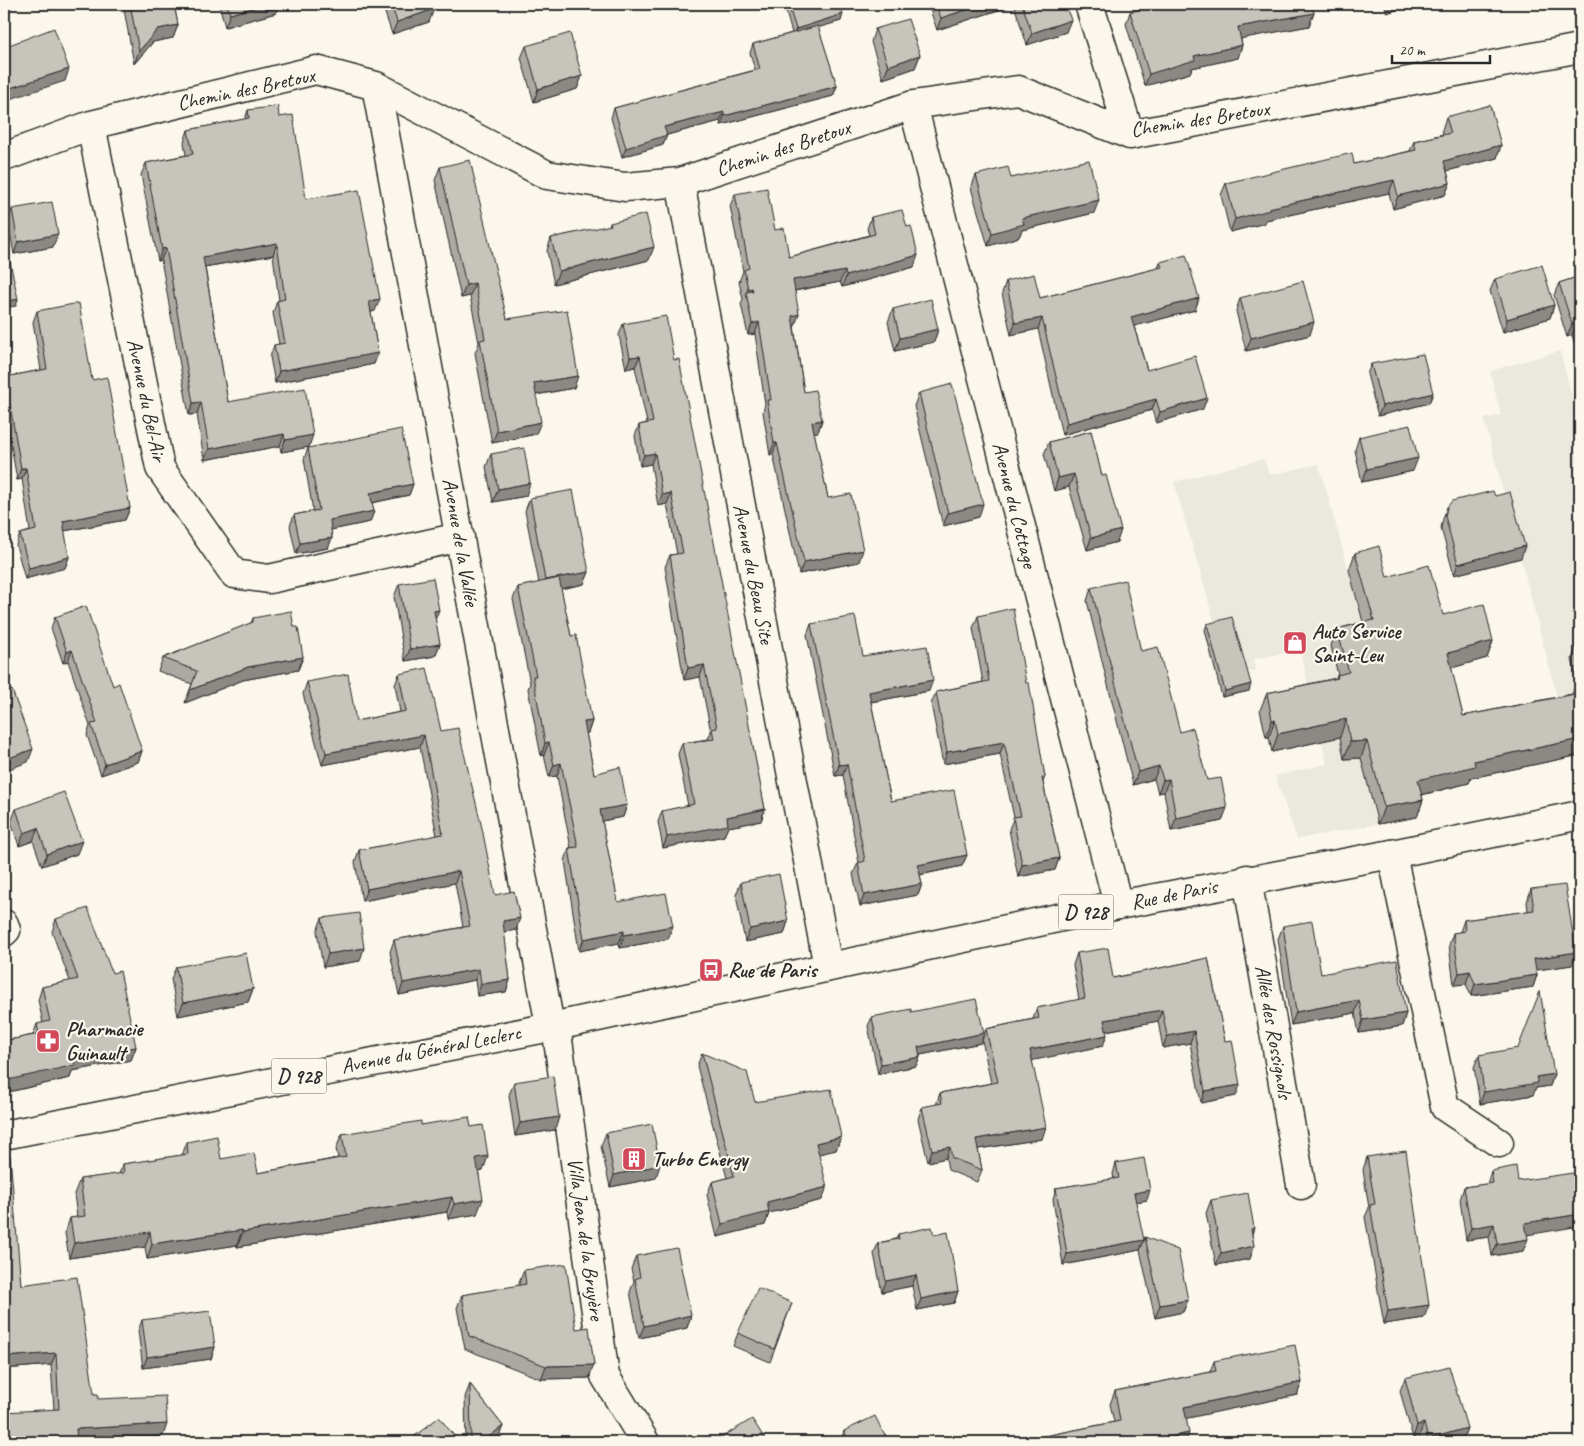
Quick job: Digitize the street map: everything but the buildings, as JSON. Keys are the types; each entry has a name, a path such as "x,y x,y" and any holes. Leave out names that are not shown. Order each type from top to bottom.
{"street":[{"path":"1089,4 1130,135"},
{"name":"Chemin des Bretoux","path":"4,157 91,125 316,70 376,86 547,175 625,187 680,182 913,105 1018,90 1130,135 1580,48"},
{"name":"Avenue de la Vallée","path":"376,86 545,998 553,1026"},
{"name":"Avenue du Cottage","path":"913,105 1118,905"},
{"name":"Avenue du Bel-Air","path":"91,125 160,468 234,574 269,579 460,537"},
{"name":"Avenue du Beau Site","path":"680,182 828,967"},
{"name":"Rue de Paris","path":"594,1018 1118,905 1392,854 1580,815"},
{"path":"1392,854 1445,1108 1498,1143"},
{"name":"Allée des Rossignols","path":"1247,880 1301,1185"},
{"path":"4,924 6,930 4,932"},
{"name":"Avenue du Général Leclerc","path":"4,1134 594,1018"},
{"name":"Villa Jean de la Bruyère","path":"553,1026 605,1376 645,1442"}],"shaded area":[{"path":"1560,351 1580,427 1580,784 1484,419 1501,415 1490,371"},
{"name":"Auto Service Saint-Leu","path":"1264,459 1269,475 1319,464 1417,817 1297,839 1275,776 1327,764 1300,650 1254,659 1256,670 1230,676 1174,482"}],"place":[{"name":"Auto Service Saint-Leu","path":"1295,643"},
{"name":"Rue de Paris","path":"711,970"},
{"name":"Pharmacie Guinault","path":"48,1041"},
{"name":"Turbo Energy","path":"634,1159"}]}
